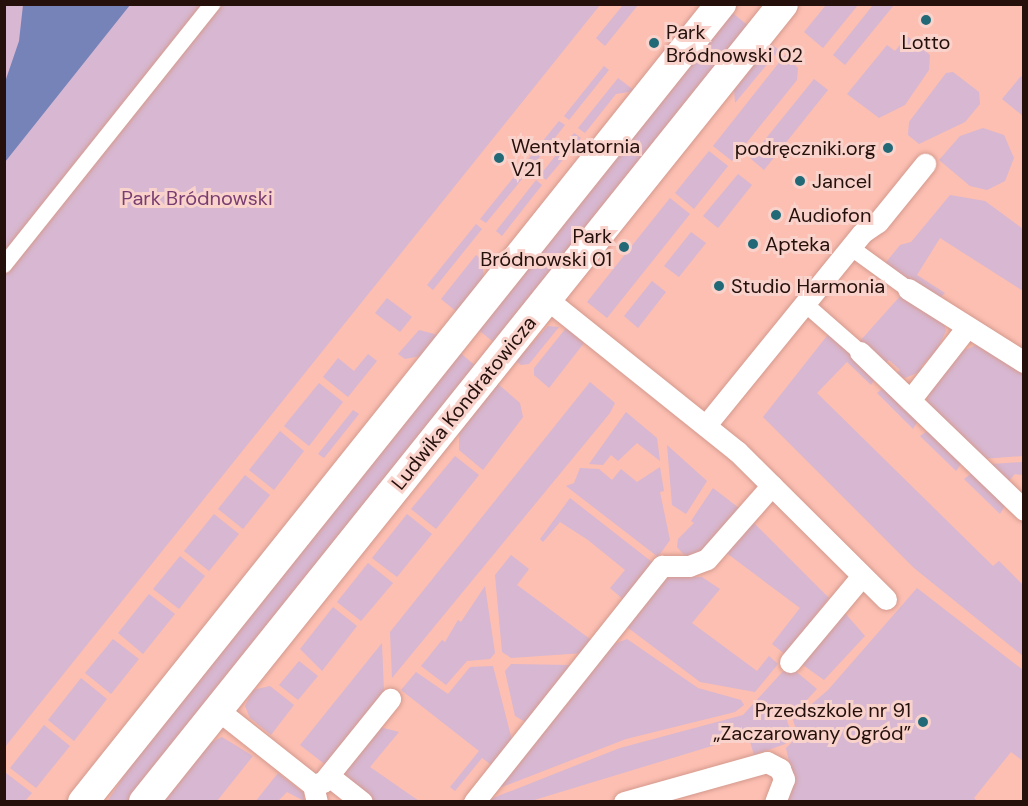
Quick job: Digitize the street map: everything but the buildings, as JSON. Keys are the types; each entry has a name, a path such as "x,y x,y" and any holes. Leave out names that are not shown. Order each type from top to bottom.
{"main road":[{"path":"83,801 721,4"},
{"name":"Ludwika Kondratowicza","path":"144,801 783,4"}],"street":[{"path":"4,265 212,4"},
{"path":"706,425 850,247 880,220 925,164"},
{"path":"850,247 908,290 1023,362"},
{"path":"548,299 706,425 772,485 886,599"},
{"path":"804,303 860,351 1023,510"},
{"path":"910,400 967,327"},
{"path":"474,801 662,566 689,566 707,559 772,485"},
{"path":"790,662 862,576"},
{"path":"320,787 390,699"},
{"path":"218,710 320,787 362,801"},
{"path":"624,801 767,762 780,769 784,779 775,801"}],"green space":[{"name":"Park Bródnowski","path":"4,5 600,5 5,747 4,747"},
{"path":"623,5 638,5 605,46 596,38"},
{"path":"826,5 858,5 823,48 804,32"},
{"path":"873,5 894,5 845,65 833,55"},
{"path":"730,11 750,27 496,344 476,328"},
{"path":"907,36 930,55 929,70 905,105 879,118 847,94 887,45 895,51"},
{"path":"771,44 779,50 735,103 734,90"},
{"path":"785,55 798,68 797,80 732,161 713,146"},
{"path":"604,66 609,70 569,120 564,116"},
{"path":"953,72 979,92 980,104 965,122 919,144 908,135 909,122 946,73"},
{"path":"1021,76 1023,78 1023,116 1002,99"},
{"path":"618,78 635,91 616,94 585,133 578,128"},
{"path":"814,79 828,90 764,170 750,158"},
{"path":"559,121 565,125 531,168 525,163"},
{"path":"983,128 1004,135 1014,158 1005,181 987,190 970,186 939,160 960,136"},
{"path":"574,133 581,138 546,180 540,175"},
{"path":"709,151 728,166 694,209 675,193"},
{"path":"521,168 527,173 486,223 480,219"},
{"path":"738,174 752,185 718,228 703,216"},
{"path":"536,180 542,185 502,236 496,231"},
{"path":"950,195 985,201 1023,229 1023,291 940,238 917,275 945,293 938,300 883,266 900,245 911,242"},
{"path":"670,198 690,214 607,318 587,302"},
{"path":"476,224 482,229 433,290 427,285"},
{"path":"691,232 706,243 679,277 664,266"},
{"path":"476,255 482,260 484,278 457,312 441,299"},
{"path":"652,281 666,292 638,328 624,316"},
{"path":"902,294 944,324 946,331 932,360 929,358 921,367 925,370 905,378 895,375 900,370 889,360 884,365 860,341"},
{"path":"387,298 412,317 400,332 375,313"},
{"path":"548,326 559,327 529,364 521,365 516,361"},
{"path":"566,328 584,343 549,388 534,375 534,368"},
{"path":"419,330 438,335 421,356 405,359 398,354"},
{"path":"830,332 876,377 871,385 847,362 817,393 993,566 999,561 1023,585 1023,656 914,568 763,417"},
{"path":"979,344 1023,370 1023,456 982,459 927,404 927,392 947,363 951,366 958,357 955,354"},
{"path":"458,351 477,367 129,801 107,802 141,749"},
{"path":"368,354 377,361 348,397 323,377 338,358 354,371"},
{"path":"590,382 615,403 610,413 392,678 390,632"},
{"path":"319,383 343,402 309,446 284,426"},
{"path":"498,384 520,403 523,417 483,470 459,450 459,433"},
{"path":"886,386 919,419 913,429 877,393"},
{"path":"353,410 359,414 324,458 318,454"},
{"path":"626,412 657,438 660,461 637,443 618,461 611,455 603,465 589,464"},
{"path":"930,429 963,461 956,471 920,436"},
{"path":"280,431 304,451 274,490 249,470"},
{"path":"667,445 707,481 686,514 672,505"},
{"path":"455,456 479,475 436,529 411,509"},
{"path":"1023,462 1023,475 1015,474 1006,484 991,464"},
{"path":"660,467 664,491 660,492 670,540 658,557 566,486 574,483 580,468 599,469 612,480 621,469 637,482"},
{"path":"973,472 1006,504 1000,514 964,479"},
{"path":"245,475 270,495 243,529 218,509"},
{"path":"713,488 739,508 703,554 685,556 677,547 678,539 694,523 691,521"},
{"path":"570,498 652,562 625,601 610,588 625,570 588,540 560,522 543,542 540,539"},
{"path":"214,514 239,534 209,571 184,551"},
{"path":"407,514 432,534 397,577 372,558"},
{"path":"752,521 829,598 786,655 772,644 800,608 725,552"},
{"path":"511,555 529,569 517,585 594,642 584,653 511,658 502,652 495,575"},
{"path":"180,556 205,576 179,609 153,589"},
{"path":"368,563 393,583 361,621 337,602"},
{"path":"675,576 702,577 720,589 692,623 757,671 769,656 778,664 755,692 700,682 627,627 663,579"},
{"path":"485,586 495,653 490,659 467,661 446,685 421,666 442,640 445,642 458,620 461,622"},
{"name":"Przedszkole nr 91 „Zaczarowany Ogród”","path":"917,588 1023,670 1023,761 1011,752 974,798 977,801 786,802 794,785 786,748 798,736 793,720 828,690"},
{"path":"149,594 175,614 143,654 118,633"},
{"path":"333,607 357,626 322,671 300,649"},
{"path":"845,613 865,636 824,680 800,663"},
{"path":"113,639 139,659 111,694 85,673"},
{"path":"627,639 698,688 741,700 744,705 735,712 626,739 489,792 611,645"},
{"path":"382,643 384,692 327,766 300,745"},
{"path":"299,661 318,676 298,700 279,685"},
{"path":"511,664 570,665 527,723 515,716 505,671"},
{"path":"493,666 512,740 494,767 482,758 455,791 450,787 479,751 401,690 416,672 448,694 470,667"},
{"path":"785,669 793,669 817,689 787,721 793,736 785,744 754,755 748,735 531,801 483,802 620,748 743,715"},
{"path":"81,678 107,699 74,741 48,720"},
{"path":"270,686 294,705 271,735 250,718 245,706 253,690"},
{"path":"44,725 70,746 36,788 10,768"},
{"path":"380,727 399,732 370,767 419,801 372,801 338,774"},
{"path":"222,737 253,756 217,801 164,802 210,743"},
{"path":"6,773 32,793 25,801 5,801"},
{"path":"278,773 304,793 304,801 287,792 278,801 255,802"}],"water":[{"path":"23,5 130,5 5,162 5,82 19,41"}],"place":[{"name":"Lotto","path":"926,20"},
{"name":"Park Bródnowski 02","path":"654,43"},
{"name":"podręczniki.org","path":"888,148"},
{"name":"Wentylatornia V21","path":"499,158"},
{"name":"Jancel","path":"800,181"},
{"name":"Audiofon","path":"776,215"},
{"name":"Apteka","path":"753,244"},
{"name":"Park Bródnowski 01","path":"624,247"},
{"name":"Studio Harmonia","path":"719,286"},
{"name":"Przedszkole nr 91 „Zaczarowany Ogród”","path":"923,722"}]}
